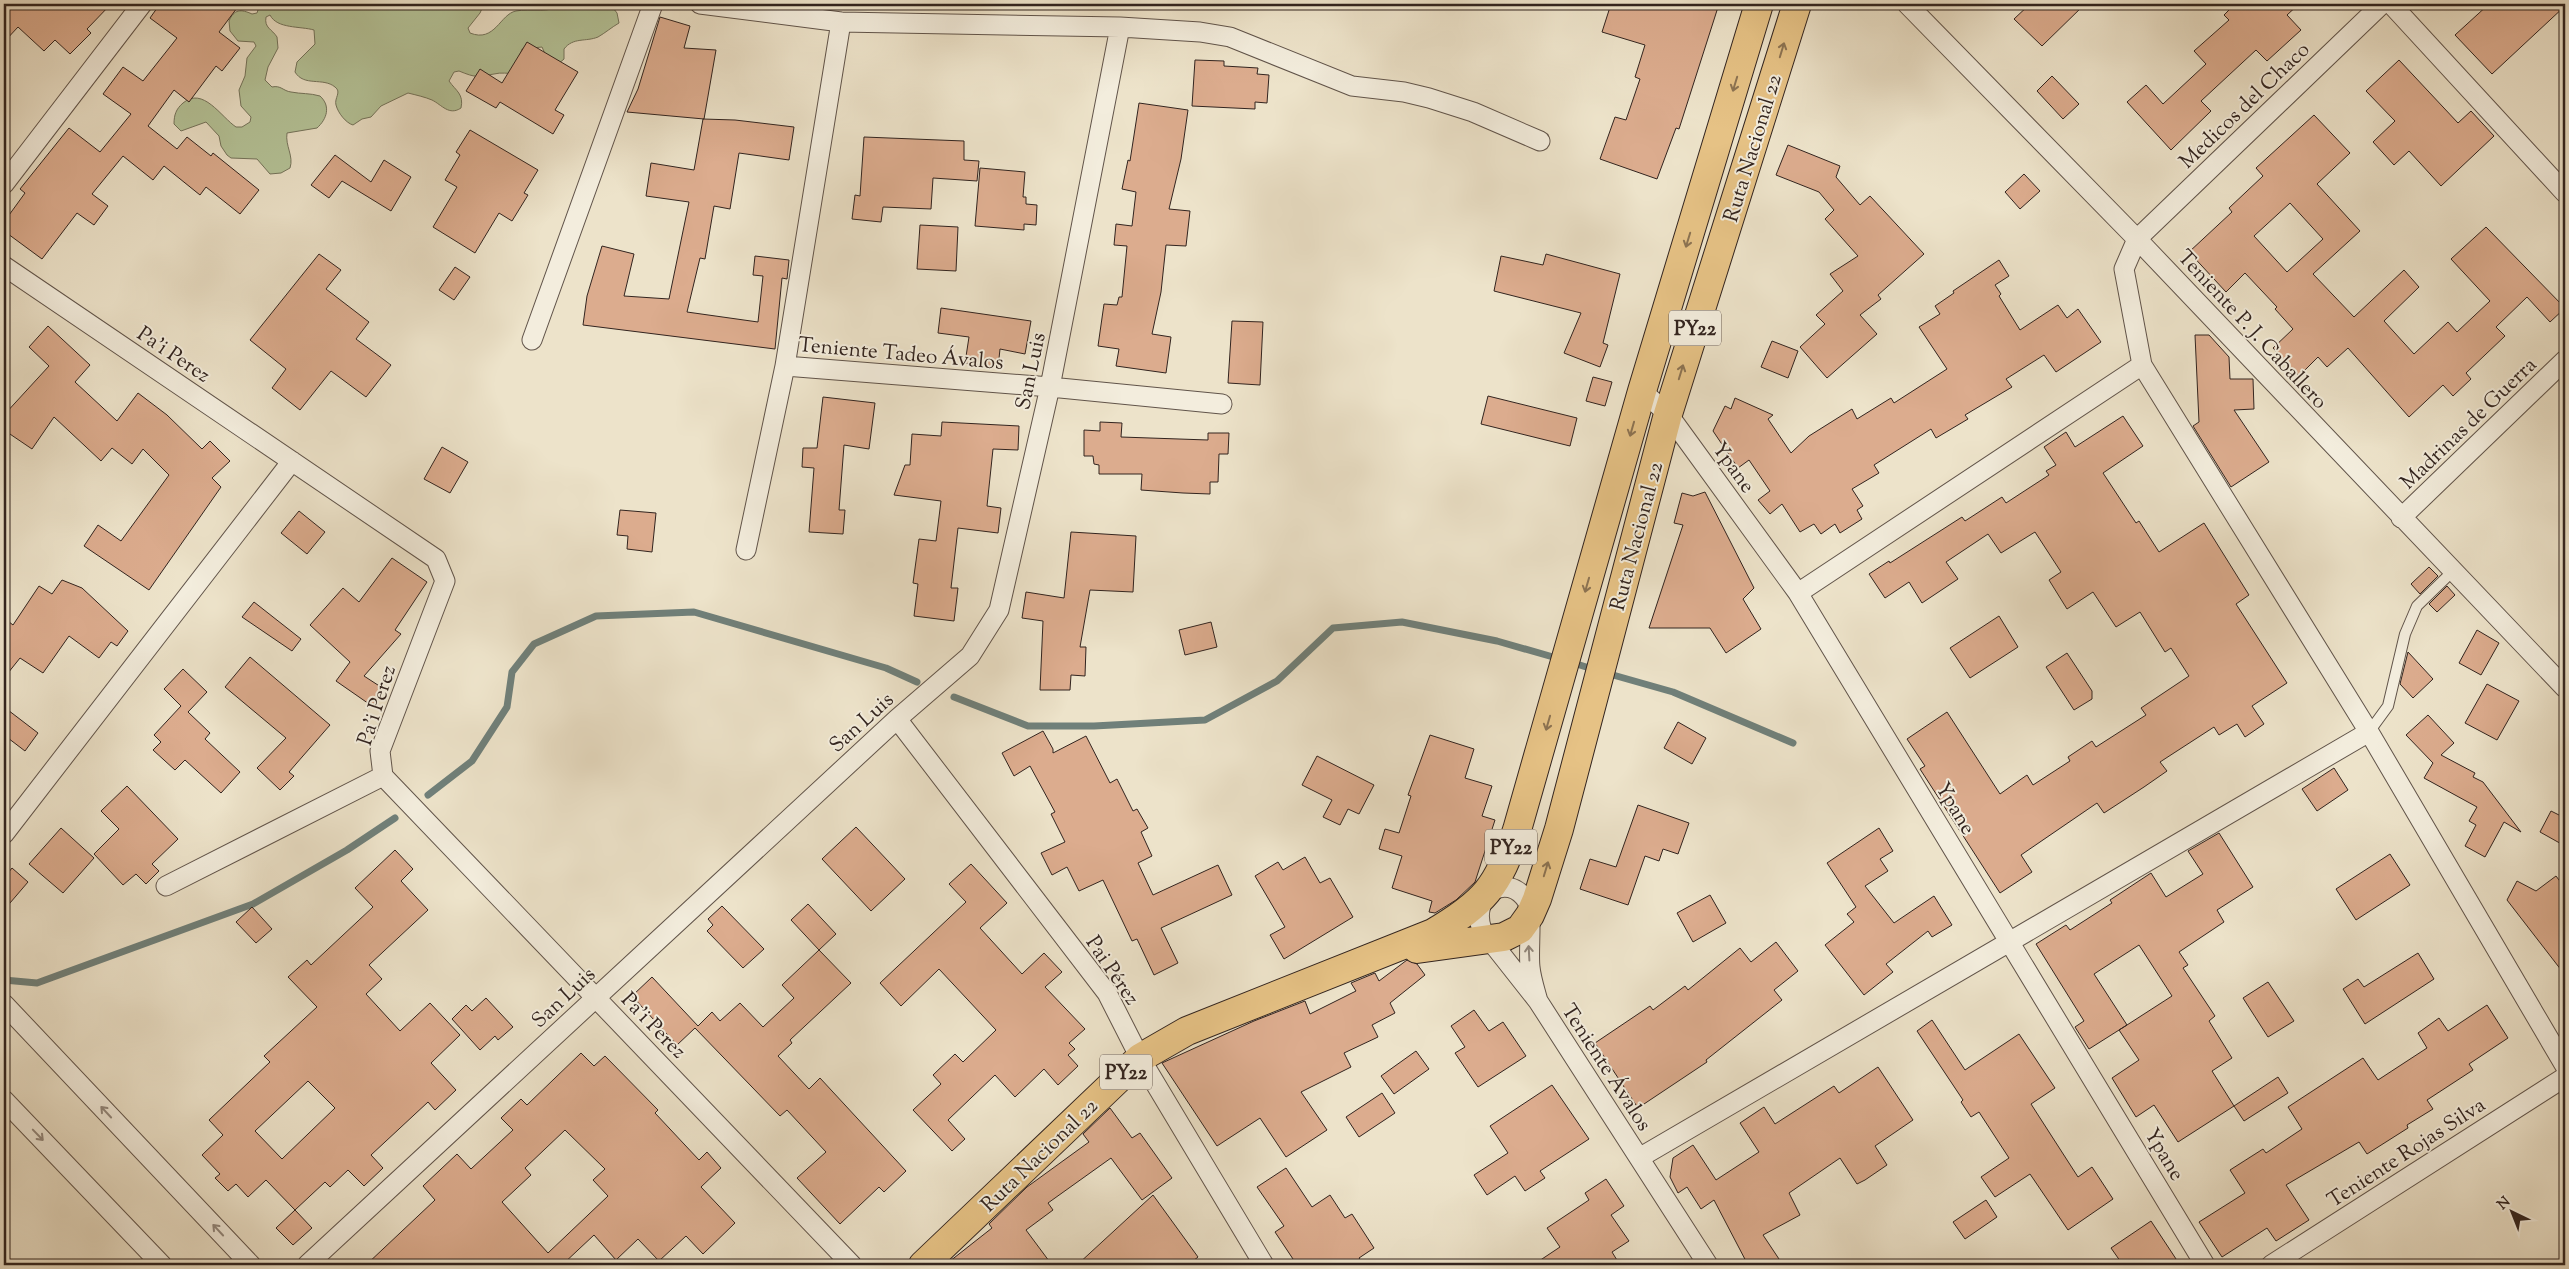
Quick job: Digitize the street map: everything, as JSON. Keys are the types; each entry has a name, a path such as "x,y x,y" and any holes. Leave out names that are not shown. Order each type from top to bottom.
{"highway":[{"name":"Ruta Nacional 22","path":"923,1265 1140,1058 1187,1031 1433,933 1451,922 1485,895 1499,878 1508,857 1642,391 1759,4"},
{"name":"Ruta Nacional 22","path":"1379,956 1436,945 1504,937 1520,929 1530,915 1559,829 1668,414 1797,4"}],"street":[{"path":"4,184 142,4"},
{"path":"532,340 653,4"},
{"path":"700,4 841,22 1120,26 1200,32 1230,37 1352,86 1404,92 1473,112 1540,142"},
{"name":"Teniente P. J. Caballero","path":"1907,4 2137,239 2565,688"},
{"name":"Medicos del Chaco","path":"2137,239 2382,4"},
{"path":"2391,4 2565,193"},
{"path":"746,550 785,366 841,22"},
{"name":"San Luis","path":"307,1265 897,719 970,656 999,610 1050,387 1120,26"},
{"path":"2137,239 2124,269 2142,365 2368,732 2565,1066"},
{"name":"Pa'i Perez","path":"4,266 436,559 445,581 380,751 383,776 852,1265"},
{"name":"Madrinas de Guerra","path":"2401,518 2565,360"},
{"path":"1798,593 2142,365"},
{"name":"Teniente Tadeo Ávalos","path":"785,366 1050,387 1222,404"},
{"name":"Ypane","path":"1642,391 1668,414 1798,593 2206,1265"},
{"path":"4,834 292,461"},
{"name":"Pai Pérez","path":"897,719 1107,994 1140,1058 1264,1265"},
{"path":"1639,1158 2368,732"},
{"path":"166,886 383,776"},
{"path":"1485,895 1497,889 1509,888 1520,893 1528,903 1530,915 1528,940 1530,969 1538,1001"},
{"name":"Teniente Ávalos","path":"1485,895 1478,917 1489,940 1538,1001 1708,1265"},
{"path":"4,1004 251,1265"},
{"name":"Teniente Rojas Silva","path":"2271,1265 2565,1077"},
{"path":"4,1100 162,1265"}],"lane":[{"path":"2368,732 2388,706 2405,634 2417,606 2453,570"}],"green space":[{"path":"260,4 484,4 480,13 468,28 470,33 478,35 491,31 510,13 522,10 553,9 562,4 610,4 617,13 619,23 598,37 576,41 568,45 564,49 564,59 557,65 546,56 542,47 522,49 515,73 477,76 459,71 454,72 449,81 459,93 461,99 461,108 457,110 446,109 432,100 408,93 381,106 371,117 362,119 353,125 345,120 337,108 338,91 335,87 330,84 308,81 299,77 295,72 297,62 315,44 314,30 283,25 273,20 270,15 266,17 266,24 277,37 278,48 268,67 265,80 272,87 320,96 327,108 323,121 317,128 287,133 291,159 290,168 281,173 270,174 257,159 231,158 227,155 221,146 219,136 206,122 181,131 174,124 176,112 181,105 190,99 198,98 205,100 236,127 242,127 250,122 251,117 241,106 239,90 245,76 247,58 256,46 254,42 238,41 230,31 229,21 233,14 238,11 252,14 257,13"}],"building":[{"path":"4,4 111,4 87,29 91,33 70,54 55,40 44,51 18,27 4,42"},
{"path":"160,4 240,4 219,32 240,48 222,71 216,66 189,102 174,90 148,126 177,149 187,137 211,156 213,153 259,190 240,214 206,187 200,195 164,166 153,180 123,156 92,194 108,206 94,225 77,213 42,259 4,231 4,222 25,193 20,189 69,128 100,152 131,114 103,94 123,67 143,81 177,38 150,18"},
{"path":"1611,4 1719,4 1679,129 1676,128 1657,179 1600,159 1615,117 1626,120 1640,79 1635,77 1645,45 1602,32"},
{"path":"2030,4 2085,4 2042,46 2014,19"},
{"path":"2235,4 2299,4 2287,15 2301,30 2267,61 2256,50 2201,101 2211,111 2171,150 2127,102 2146,85 2163,104 2206,64 2194,51 2229,20 2224,15"},
{"path":"2489,4 2565,4 2565,6 2492,74 2455,35"},
{"path":"660,17 690,26 684,48 716,50 704,119 627,112 638,89"},
{"path":"527,42 578,72 555,110 564,115 553,134 500,102 496,108 466,91 480,69 502,83"},
{"path":"1195,60 1224,61 1224,66 1258,68 1257,74 1269,75 1267,103 1255,102 1255,109 1192,106"},
{"path":"2399,60 2458,123 2471,111 2494,136 2441,186 2409,151 2394,165 2373,142 2395,121 2366,91"},
{"path":"2052,76 2079,104 2063,119 2037,91"},
{"path":"1139,103 1188,110 1181,159 1169,209 1190,211 1186,246 1166,245 1161,292 1152,334 1171,337 1166,373 1116,366 1119,349 1098,346 1104,304 1117,305 1119,297 1122,297 1127,246 1114,245 1116,224 1132,226 1136,192 1122,189 1128,160 1130,161"},
{"path":"2314,115 2350,153 2317,184 2360,231 2313,274 2354,317 2404,270 2419,287 2384,321 2414,354 2448,322 2457,332 2490,301 2451,259 2486,227 2565,308 2550,322 2527,297 2496,327 2505,336 2466,373 2471,379 2453,396 2443,385 2409,417 2348,348 2327,367 2318,357 2299,376 2273,348 2293,329 2275,309 2277,307 2245,273 2226,292 2189,252 2232,212 2229,208 2263,176 2256,168","holes":["2290,203 2323,239 2287,272 2254,236"]},
{"path":"703,119 735,120 794,127 789,160 739,153 730,209 714,206 705,259 700,258 687,312 758,322 763,276 753,275 755,256 789,260 787,279 782,278 775,349 583,325 587,296 602,246 634,254 624,296 669,299 689,202 646,196 651,163 694,170"},
{"path":"470,130 538,170 524,193 528,195 512,221 499,213 475,253 433,227 457,187 445,180 460,155 456,152"},
{"path":"864,137 964,141 964,160 979,161 977,181 933,178 931,209 883,207 881,222 852,219 855,195 860,196"},
{"path":"1788,145 1840,166 1836,177 1860,205 1870,196 1924,254 1878,295 1881,299 1860,315 1877,334 1827,378 1800,347 1825,324 1816,315 1843,291 1830,274 1858,256 1825,219 1834,210 1819,192 1776,175"},
{"path":"335,155 371,182 384,160 411,177 391,211 342,181 329,198 311,185"},
{"path":"980,168 1025,172 1023,197 1026,197 1026,204 1037,205 1036,225 1024,224 1024,230 975,226"},
{"path":"2024,174 2040,191 2020,209 2005,192"},
{"path":"920,225 958,227 956,271 917,269"},
{"path":"319,254 341,270 326,289 369,322 356,339 391,365 366,397 331,371 300,410 272,388 286,369 250,340"},
{"path":"1546,254 1620,274 1603,343 1608,345 1600,367 1564,353 1581,313 1494,291 1501,256 1543,265"},
{"path":"1999,260 2009,276 1995,285 2001,294 1999,296 2020,330 2058,305 2067,318 2078,309 2101,342 2056,372 2044,355 2006,379 2012,387 1965,415 1968,419 1936,438 1931,429 1874,465 1879,473 1852,489 1863,506 1857,510 1862,519 1840,533 1835,524 1821,534 1814,524 1800,532 1782,504 1770,514 1758,500 1770,491 1749,460 1738,468 1713,431 1725,406 1731,409 1735,398 1773,415 1768,419 1791,453 1809,436 1852,409 1857,419 1891,398 1894,403 1947,369 1919,327 1940,314 1935,306 1954,293 1953,291"},
{"path":"455,267 470,277 454,300 439,290"},
{"path":"941,308 1031,321 1025,354 1000,349 998,368 965,363 969,337 938,333"},
{"path":"1232,321 1263,322 1260,385 1228,383"},
{"path":"48,326 90,365 75,382 117,421 138,393 167,415 202,449 210,441 230,461 212,478 221,487 149,590 84,546 98,525 121,541 169,475 143,449 132,464 112,448 101,461 54,417 32,449 4,430 4,415 49,366 29,347"},
{"path":"2195,335 2209,335 2229,357 2230,379 2253,379 2254,409 2234,410 2269,462 2231,487 2193,426 2199,422"},
{"path":"1772,341 1798,351 1788,378 1761,367"},
{"path":"1593,377 1612,382 1605,406 1586,401"},
{"path":"1488,396 1577,418 1570,446 1481,424"},
{"path":"823,397 875,403 869,449 844,445 839,510 845,510 843,534 809,532 814,468 802,467 803,448 817,448"},
{"path":"2123,416 2143,446 2103,473 2136,523 2139,521 2159,552 2204,523 2249,595 2236,604 2287,683 2252,706 2264,724 2245,737 2237,724 2219,735 2214,727 2160,762 2167,771 2144,787 2104,813 2097,803 2021,855 2032,872 2000,893 1920,769 1925,766 1907,739 1947,712 2000,794 2027,775 2033,785 2070,761 2068,757 2092,741 2096,747 2146,715 2141,708 2189,676 2171,648 2165,652 2140,612 2116,627 2093,592 2067,609 2049,580 2061,572 2035,532 2001,553 1988,534 1946,562 1958,579 1922,603 1909,582 1885,598 1869,574 1889,561 1890,563 1962,517 1965,521 2002,497 2006,503 2049,475 2046,471 2056,465 2044,447 2066,432 2075,447"},
{"path":"942,422 1019,426 1018,450 993,449 987,506 1001,508 998,533 958,528 951,588 958,588 954,621 914,616 918,584 913,583 919,539 936,541 941,501 894,495 905,465 910,465 912,434 941,436"},
{"path":"1100,422 1122,423 1121,437 1208,440 1208,433 1229,433 1228,454 1219,454 1218,482 1210,482 1210,494 1183,493 1141,490 1142,474 1099,474 1099,465 1094,464 1093,456 1084,456 1084,430 1100,431"},
{"path":"442,447 468,462 450,493 424,479"},
{"path":"1705,492 1754,588 1743,599 1761,629 1726,653 1710,628 1649,628 1683,525 1674,523 1682,493 1693,496"},
{"path":"620,510 656,513 652,552 627,549 628,536 617,535"},
{"path":"299,511 325,532 307,554 281,533"},
{"path":"1071,532 1136,536 1133,592 1090,590 1080,647 1086,647 1085,676 1071,675 1070,690 1040,690 1043,621 1022,618 1026,592 1064,598"},
{"path":"392,558 427,582 395,630 401,634 364,676 384,689 372,706 336,681 350,662 310,625 343,588 359,602"},
{"path":"2429,567 2438,576 2420,594 2411,584"},
{"path":"62,580 82,588 128,631 117,646 111,642 99,658 69,636 43,673 20,658 4,678 4,618 13,625 39,586 52,594"},
{"path":"2447,586 2455,595 2437,612 2429,604"},
{"path":"254,602 301,639 292,651 242,617"},
{"path":"1999,616 2018,647 1970,678 1950,648"},
{"path":"1211,622 1217,647 1185,655 1179,630"},
{"path":"2477,630 2499,643 2481,675 2459,663"},
{"path":"2408,652 2433,679 2413,698 2400,684"},
{"path":"2067,653 2092,691 2092,699 2074,710 2046,667"},
{"path":"250,657 330,725 289,772 294,776 280,790 257,768 286,738 225,687"},
{"path":"183,669 207,692 188,712 210,733 205,739 240,772 221,793 185,760 175,770 153,750 161,742 154,735 181,706 164,689"},
{"path":"2487,684 2519,701 2497,740 2465,723"},
{"path":"4,707 38,733 25,751 4,735"},
{"path":"2428,715 2454,743 2441,755 2475,773 2473,777 2483,782 2521,832 2504,822 2485,857 2465,846 2476,825 2469,821 2477,807 2424,778 2433,763 2406,735"},
{"path":"1678,722 1706,738 1692,764 1664,748"},
{"path":"1043,731 1053,749 1053,753 1086,736 1110,783 1117,779 1133,811 1137,809 1148,828 1141,832 1152,856 1138,863 1153,895 1218,865 1232,895 1161,928 1178,963 1154,975 1137,939 1132,941 1103,880 1079,891 1067,867 1052,875 1041,853 1065,842 1051,814 1055,812 1030,766 1014,776 1002,753"},
{"path":"1430,735 1474,749 1465,778 1492,786 1482,816 1495,820 1475,882 1456,900 1435,913 1429,912 1432,901 1392,888 1402,856 1379,849 1385,829 1399,833 1411,796 1408,795"},
{"path":"1317,756 1374,785 1359,814 1348,809 1340,825 1323,817 1332,800 1302,785"},
{"path":"2334,768 2348,790 2317,811 2302,789"},
{"path":"127,786 178,839 152,864 159,871 146,884 136,874 123,885 94,854 119,829 101,811"},
{"path":"1638,805 1689,823 1678,854 1663,849 1659,861 1645,856 1628,905 1580,889 1590,859 1616,867"},
{"path":"2551,811 2565,818 2565,846 2540,832"},
{"path":"856,827 905,879 871,911 822,859"},
{"path":"61,828 94,858 63,893 29,864"},
{"path":"1879,828 1893,851 1880,859 1888,871 1865,886 1894,923 1934,896 1952,925 1932,937 1928,931 1886,964 1893,972 1864,995 1825,945 1854,922 1847,914 1856,907 1827,863"},
{"path":"2219,833 2253,887 2217,910 2224,922 2179,952 2188,965 2183,968 2215,1016 2209,1021 2232,1058 2212,1071 2234,1106 2178,1142 2154,1105 2136,1117 2112,1078 2139,1060 2119,1030 2089,1049 2075,1027 2084,1021 2036,944 2066,925 2070,930 2112,903 2110,900 2151,873 2166,897 2203,874 2188,851","holes":["2139,945 2172,996 2127,1025 2094,974"]},
{"path":"395,850 413,869 401,881 428,910 369,965 382,979 366,994 400,1031 430,1003 460,1035 431,1063 456,1090 435,1110 428,1102 371,1155 383,1168 364,1186 348,1170 330,1187 325,1182 295,1210 266,1180 248,1197 236,1184 228,1191 215,1178 220,1174 202,1155 223,1135 209,1120 270,1062 264,1056 317,1007 288,977 307,960 311,965 373,907 355,888","holes":["308,1081 335,1108 282,1159 255,1131"]},
{"path":"2390,854 2410,885 2356,920 2336,889"},
{"path":"1305,857 1320,883 1330,878 1353,917 1284,959 1270,935 1285,927 1255,876 1278,862 1283,870"},
{"path":"971,864 1007,903 980,928 1022,974 1044,953 1062,972 1045,987 1085,1029 1069,1043 1075,1049 1068,1055 1078,1066 1058,1085 1044,1069 1015,1097 995,1075 948,1120 965,1139 952,1151 913,1110 941,1084 933,1075 955,1054 963,1062 996,1030 939,969 901,1006 880,983 966,902 949,884"},
{"path":"12,868 28,882 4,910 4,878"},
{"path":"2556,876 2565,888 2565,975 2507,900 2517,881 2536,891"},
{"path":"1710,895 1726,923 1693,942 1677,913"},
{"path":"808,904 836,934 819,950 791,920"},
{"path":"722,906 764,949 743,968 707,931 713,925 708,919"},
{"path":"252,907 272,929 256,943 236,922"},
{"path":"1776,942 1798,971 1774,990 1782,1000 1706,1060 1707,1062 1638,1108 1595,1043 1650,1006 1653,1010 1685,986 1688,990 1740,948 1751,962"},
{"path":"819,950 851,983 790,1040 792,1043 778,1056 809,1089 820,1078 906,1171 884,1192 879,1187 840,1224 797,1178 826,1152 787,1110 780,1116 695,1028 677,1045 632,996 652,977 698,1026 712,1012 720,1021 740,1003 763,1027 794,998 782,985"},
{"path":"2418,953 2434,979 2365,1024 2343,989 2358,979 2364,987"},
{"path":"1407,960 1417,964 1425,975 1390,1003 1395,1013 1372,1025 1378,1037 1344,1053 1351,1067 1301,1092 1327,1130 1286,1157 1260,1118 1217,1146 1162,1063 1254,1021 1305,1001 1310,1014 1356,991 1351,983 1375,973 1379,981"},
{"path":"2268,982 2294,1021 2268,1037 2243,998"},
{"path":"486,998 513,1027 498,1040 495,1036 480,1050 452,1019 466,1005 472,1011"},
{"path":"2487,1005 2508,1038 2469,1064 2473,1070 2427,1100 2433,1109 2407,1125 2408,1128 2367,1154 2359,1142 2286,1185 2309,1220 2276,1241 2267,1228 2222,1257 2199,1222 2245,1193 2230,1170 2263,1149 2266,1153 2302,1129 2288,1107 2363,1058 2378,1080 2427,1048 2418,1033 2439,1018 2448,1031"},
{"path":"1474,1010 1489,1031 1503,1022 1526,1056 1478,1087 1455,1053 1465,1047 1451,1026"},
{"path":"1932,1020 1965,1070 2019,1034 2055,1088 2031,1104 2078,1177 2092,1167 2113,1199 2068,1230 2030,1174 1995,1197 1981,1177 2009,1158 1979,1112 1971,1117 1961,1102 1963,1100 1917,1031"},
{"path":"1416,1051 1429,1069 1394,1094 1381,1076"},
{"path":"581,1053 594,1066 605,1056 658,1110 655,1113 699,1160 707,1152 721,1168 701,1187 735,1223 703,1254 686,1236 659,1261 638,1239 616,1260 594,1235 562,1265 366,1265 435,1200 423,1186 457,1154 471,1169 513,1130 501,1118 521,1099 527,1105","holes":["565,1130 605,1169 593,1180 608,1196 548,1253 502,1202 531,1175 525,1168"]},
{"path":"1878,1067 1913,1120 1875,1146 1887,1165 1857,1184 1840,1158 1789,1193 1800,1215 1763,1235 1783,1265 1748,1265 1714,1200 1701,1209 1687,1187 1678,1193 1670,1177 1673,1158 1693,1145 1716,1180 1759,1152 1740,1123 1764,1107 1775,1124 1834,1086 1839,1093"},
{"path":"2278,1077 2288,1093 2244,1121 2234,1106"},
{"path":"1552,1085 1589,1139 1540,1171 1545,1178 1525,1191 1515,1176 1487,1195 1474,1175 1508,1153 1490,1126"},
{"path":"1382,1093 1395,1113 1359,1137 1346,1117"},
{"path":"1110,1108 1132,1138 1140,1133 1172,1178 1142,1200 1111,1158 1048,1203 1053,1210 1026,1230 1052,1265 945,1265 992,1228 989,1224 1027,1187 1089,1142 1083,1134"},
{"path":"1286,1168 1312,1207 1330,1195 1345,1218 1352,1214 1374,1248 1359,1258 1364,1265 1297,1265 1275,1232 1284,1226 1257,1187"},
{"path":"1606,1179 1624,1206 1611,1215 1629,1241 1612,1252 1620,1265 1533,1265 1560,1247 1547,1228 1589,1200 1585,1193"},
{"path":"1153,1195 1198,1257 1188,1265 1077,1265"},
{"path":"1986,1200 1997,1217 1965,1239 1953,1222"},
{"path":"295,1210 312,1228 293,1245 276,1228"},
{"path":"2151,1221 2180,1265 2123,1265 2111,1248"}],"waterway":[{"path":"428,795 472,761 507,707 512,672 534,644 596,616 694,612 886,668 917,682"},
{"path":"954,697 1028,726 1094,726 1205,720 1277,681 1333,628 1402,622 1497,641 1560,659"},
{"path":"1570,662 1596,670"},
{"path":"1606,673 1673,692 1793,743"},
{"path":"4,980 37,983 253,904 347,850 395,818"}]}
